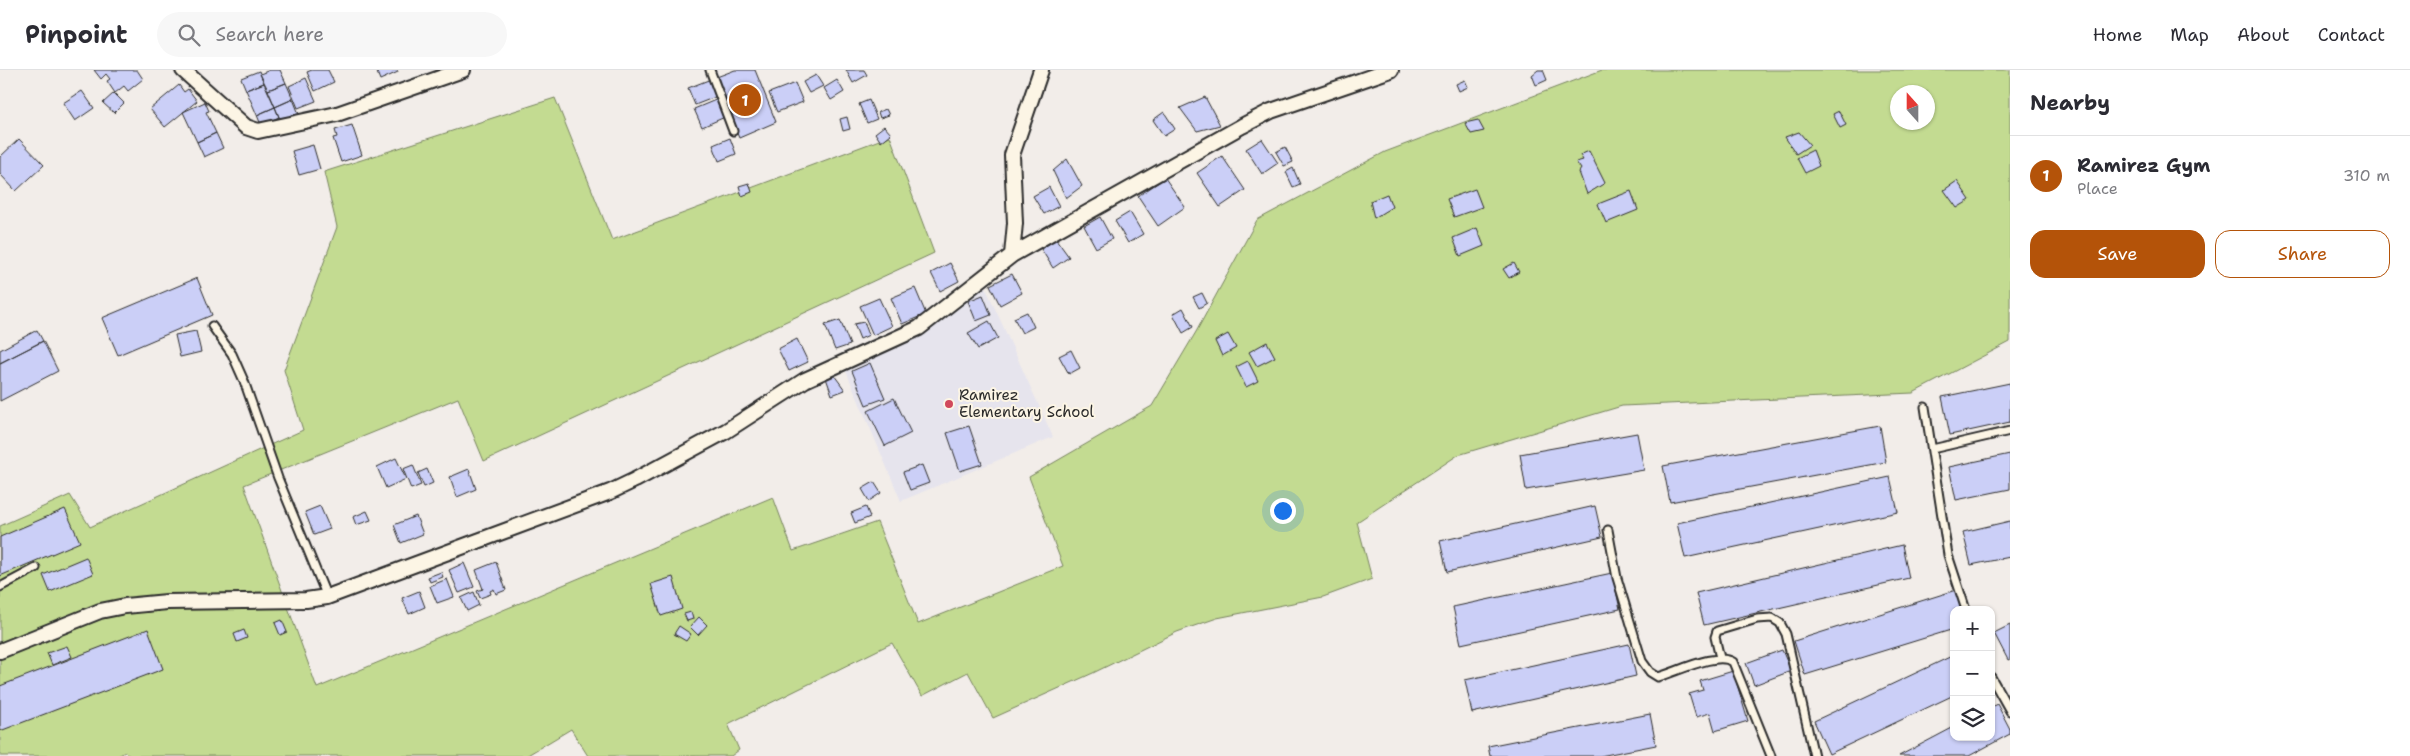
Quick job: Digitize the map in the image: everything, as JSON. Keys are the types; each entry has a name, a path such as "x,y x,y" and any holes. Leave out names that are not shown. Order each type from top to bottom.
{"street":[{"path":"183,70 246,127 258,131 273,130 337,114 463,70"},
{"path":"1012,255 1015,223 1012,155 1041,70"},
{"path":"0,651 100,611 125,606 167,602 306,600 327,597 610,492 726,431 805,380 919,328 1012,255 1271,111 1391,70"}],"lane":[{"path":"710,70 733,131"},
{"path":"212,326 232,354 244,381 278,478 327,597"},
{"path":"1925,406 1948,555 1965,606"},
{"path":"1932,449 2010,431"},
{"path":"1608,530 1617,578 1642,661 1650,672 1658,677 1720,658 1733,662 1771,756"},
{"path":"0,587 36,568"},
{"path":"1720,658 1715,637 1717,631 1757,619 1772,618 1780,623 1786,634 1814,756"},
{"path":"1995,684 2010,711"}],"shaded area":[{"name":"Ramirez Elementary School","path":"984,284 1053,437 901,501 846,371 922,333"}],"green space":[{"path":"1602,70 2010,70 2010,342 1913,393 1622,406 1458,455 1357,522 1372,579 1323,597 1217,618 1177,632 1093,673 993,718 968,672 922,696 892,643 728,724 739,750 731,756 588,756 571,729 526,756 130,756 125,752 118,756 0,756 0,526 70,495 90,527 303,430 284,370 337,227 324,172 555,98 612,240 890,136 934,253 484,461 458,398 244,485 317,688 773,497 793,551 877,522 918,624 1063,566 1029,477 1152,406 1196,332 1257,220 1385,152"}],"building":[{"path":"94,70 137,70 143,79 128,91 124,86 115,93 107,81 110,79 106,74 101,79"},
{"path":"270,70 280,70 286,83 268,90 260,74"},
{"path":"312,70 328,70 334,82 315,91 307,72"},
{"path":"376,70 397,70 398,72 380,80"},
{"path":"735,70 755,70 776,122 739,138 714,78"},
{"path":"846,70 864,70 867,75 853,83"},
{"path":"1538,70 1543,70 1547,80 1536,85 1532,75"},
{"path":"259,71 264,83 246,90 241,78"},
{"path":"816,75 823,86 809,93 803,82"},
{"path":"306,78 316,101 298,108 289,86"},
{"path":"711,79 718,96 695,105 688,88"},
{"path":"837,80 844,92 831,100 824,88"},
{"path":"1465,80 1468,87 1459,91 1456,84"},
{"path":"264,83 275,107 257,115 246,90"},
{"path":"286,83 293,99 275,107 268,90"},
{"path":"795,83 803,102 777,112 769,93"},
{"path":"179,85 184,92 188,89 197,101 165,127 150,109"},
{"path":"82,91 94,108 75,121 63,103"},
{"path":"114,93 124,103 114,113 103,103"},
{"path":"1205,97 1220,125 1197,131 1180,108"},
{"path":"293,99 299,114 281,122 275,107"},
{"path":"718,99 725,117 702,127 694,109"},
{"path":"869,100 877,119 867,123 859,104"},
{"path":"205,102 209,111 206,112 216,133 197,142 183,112"},
{"path":"275,107 279,117 261,125 257,115"},
{"path":"886,109 889,115 880,118 878,112"},
{"path":"1839,111 1846,125 1840,128 1833,114"},
{"path":"1164,112 1175,129 1164,136 1153,120"},
{"path":"847,117 850,129 843,131 840,119"},
{"path":"1478,120 1484,131 1471,134 1465,123"},
{"path":"352,125 362,155 341,162 333,138 337,137 335,130"},
{"path":"884,126 891,134 881,142 875,133"},
{"path":"1799,132 1810,145 1796,154 1785,137"},
{"path":"216,133 223,148 204,157 197,142"},
{"path":"730,138 736,154 719,161 713,145"},
{"path":"19,139 44,165 16,191 0,174 0,157"},
{"path":"1262,139 1278,163 1262,174 1246,149"},
{"path":"313,145 320,169 299,175 292,151"},
{"path":"1285,147 1293,162 1284,166 1276,152"},
{"path":"1813,150 1819,166 1805,173 1797,158"},
{"path":"1589,151 1605,183 1587,194 1579,172 1581,169 1576,162 1583,160 1580,155"},
{"path":"1222,156 1245,190 1220,207 1197,173"},
{"path":"1067,159 1082,186 1066,198 1053,171"},
{"path":"1293,168 1300,184 1293,187 1286,172"},
{"path":"1165,178 1185,207 1158,226 1138,196"},
{"path":"1957,181 1970,200 1957,208 1944,190"},
{"path":"749,183 752,192 742,196 739,186"},
{"path":"1049,187 1059,206 1044,214 1033,196"},
{"path":"1475,189 1482,207 1454,217 1447,199"},
{"path":"1631,191 1638,210 1606,223 1598,204"},
{"path":"1387,194 1392,207 1374,218 1370,201"},
{"path":"1130,212 1143,234 1128,243 1115,221"},
{"path":"1100,217 1112,239 1096,248 1084,226"},
{"path":"1477,228 1484,246 1460,256 1453,238"},
{"path":"1056,239 1069,257 1053,268 1041,249"},
{"path":"950,263 959,281 940,291 931,273"},
{"path":"1514,263 1519,272 1509,278 1503,269"},
{"path":"1012,274 1022,293 1000,305 990,285"},
{"path":"197,278 212,315 118,355 102,318"},
{"path":"915,288 926,314 902,324 891,298"},
{"path":"1202,293 1207,303 1199,308 1193,297"},
{"path":"983,295 991,315 976,321 968,301"},
{"path":"879,298 892,326 873,335 860,306"},
{"path":"1183,308 1193,327 1183,333 1173,314"},
{"path":"1027,312 1034,327 1022,333 1014,318"},
{"path":"840,320 850,345 835,350 825,325"},
{"path":"989,321 998,338 978,349 968,333"},
{"path":"864,322 869,335 860,339 854,324"},
{"path":"37,330 43,341 0,363 0,350"},
{"path":"196,331 201,352 180,357 175,335"},
{"path":"1228,334 1236,348 1222,356 1215,341"},
{"path":"797,339 808,362 789,371 778,349"},
{"path":"43,341 58,371 0,401 0,363"},
{"path":"1267,342 1275,357 1257,366 1249,352"},
{"path":"1071,350 1080,368 1069,374 1059,356"},
{"path":"1248,361 1258,381 1246,387 1236,367"},
{"path":"870,363 885,398 866,405 852,371"},
{"path":"834,375 845,390 832,395 826,378"},
{"path":"2010,383 2010,422 1950,435 1942,397"},
{"path":"894,398 911,433 885,446 868,411"},
{"path":"969,426 982,464 960,471 947,433"},
{"path":"1880,426 1886,462 1670,502 1663,466"},
{"path":"1637,433 1644,470 1526,490 1520,454"},
{"path":"2010,454 2010,489 1956,500 1949,467"},
{"path":"396,458 406,479 386,488 377,467"},
{"path":"413,465 421,485 411,489 403,469"},
{"path":"922,465 929,483 910,490 903,472"},
{"path":"427,469 433,483 424,487 418,473"},
{"path":"469,469 476,489 457,497 450,477"},
{"path":"1890,477 1898,512 1685,558 1677,523"},
{"path":"874,482 881,493 869,501 862,489"},
{"path":"320,506 330,529 314,535 305,512"},
{"path":"1595,506 1602,537 1447,572 1440,541"},
{"path":"866,507 870,517 855,523 851,513"},
{"path":"65,509 80,542 0,576 0,537"},
{"path":"367,511 371,520 356,525 353,517"},
{"path":"416,516 423,534 401,543 394,525"},
{"path":"2010,521 2010,557 1971,565 1963,532"},
{"path":"1902,545 1909,578 1704,625 1696,593"},
{"path":"86,557 93,574 50,592 43,575"},
{"path":"496,562 506,590 496,594 494,589 490,591 491,594 480,598 477,591 483,589 476,570"},
{"path":"464,563 474,587 459,593 449,570"},
{"path":"441,572 443,577 430,582 428,577"},
{"path":"1612,573 1620,609 1461,644 1453,607"},
{"path":"673,577 682,609 661,616 651,584"},
{"path":"447,579 454,597 437,603 430,586"},
{"path":"1956,590 1961,606 1950,606 1950,630 1805,675 1794,641"},
{"path":"419,591 425,607 409,614 402,598"},
{"path":"474,592 479,605 467,611 461,598"},
{"path":"691,612 693,619 687,621 684,614"},
{"path":"699,617 707,625 698,635 690,627"},
{"path":"282,620 287,632 280,635 275,623"},
{"path":"2010,625 2010,659 2008,660 1995,632"},
{"path":"679,626 691,634 686,641 674,634"},
{"path":"148,629 163,669 0,731 0,686"},
{"path":"244,630 247,638 237,642 234,634"},
{"path":"1629,644 1636,676 1472,713 1465,680"},
{"path":"67,646 72,657 52,665 47,653"},
{"path":"1782,650 1791,671 1754,685 1746,663"},
{"path":"1950,657 1950,697 1829,754 1814,721"},
{"path":"1733,671 1748,721 1715,731 1710,713 1696,717 1689,694 1703,690 1700,681"},
{"path":"1997,704 2010,729 2010,734 1969,756 1899,756 1950,729 1950,741 1995,741 1995,705"},
{"path":"1650,714 1656,745 1600,756 1490,756 1488,746"}],"place":[{"name":"Ramirez Gym","path":"745,100"},
{"name":"Ramirez Elementary School","path":"949,404"}]}
